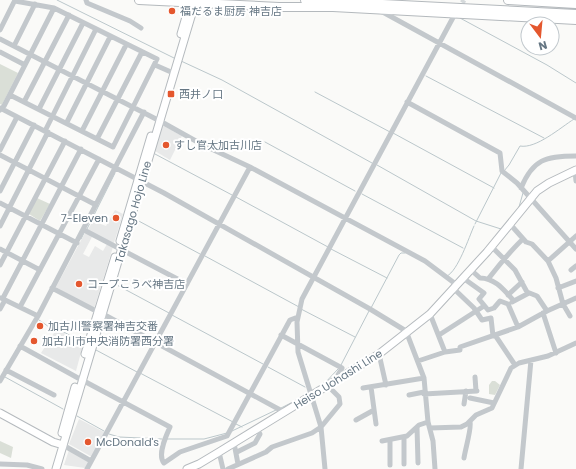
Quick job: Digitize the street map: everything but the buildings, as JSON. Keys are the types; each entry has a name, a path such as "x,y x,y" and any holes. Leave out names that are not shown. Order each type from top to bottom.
{"highway":[{"path":"139,0 283,4 324,1"},
{"path":"305,0 576,14"},
{"path":"407,0 576,9"},
{"path":"508,0 576,4"},
{"path":"194,1 279,7 378,9 576,20"}],"main road":[{"name":"Takasago Hojo Line","path":"56,469 61,445 80,379 194,1"},
{"name":"Takasago Hojo Line","path":"158,120 171,72 177,59"},
{"name":"Heiso Uohashi Line","path":"187,469 220,452 257,429 280,410 331,384 379,354 406,331 430,314 492,247 530,198 549,183 575,170"},
{"path":"0,413 61,445"},
{"name":"Takasago Hojo Line","path":"51,469 61,445"}],"street":[{"path":"86,0 87,3 138,28"},
{"path":"0,30 15,1 35,4 54,8 126,45 157,59 113,147 67,122 10,95"},
{"path":"14,46 35,4"},
{"path":"54,8 10,95 0,109 140,180 406,331 424,378 424,393 429,425 434,441 435,469"},
{"path":"378,9 380,12 575,118"},
{"path":"325,469 321,427 312,394 300,361 297,344 298,317 300,308 304,294 455,13"},
{"path":"24,102 69,15"},
{"path":"38,109 83,23"},
{"path":"0,226 29,170 47,132 52,116 96,29"},
{"path":"67,122 110,37"},
{"path":"0,39 133,108 144,112 205,146 250,167 425,261 447,276 476,310 482,320 491,318 494,336 515,365"},
{"path":"82,131 126,45"},
{"path":"0,52 25,65"},
{"path":"97,139 142,52"},
{"path":"155,65 171,72"},
{"path":"407,102 500,153 503,172 523,190 576,250"},
{"path":"2,377 21,347 54,288 144,112"},
{"path":"0,150 17,117"},
{"path":"0,190 34,125"},
{"path":"0,266 65,141"},
{"path":"0,309 3,298 81,149"},
{"path":"0,155 96,205"},
{"path":"523,190 535,164 549,158 576,156"},
{"path":"20,307 99,158"},
{"path":"87,469 250,167"},
{"path":"575,170 576,181"},
{"path":"0,203 77,243"},
{"path":"510,224 523,239 535,247 548,261 563,304 570,316"},
{"path":"85,230 187,284"},
{"path":"548,261 576,236"},
{"path":"489,278 505,259 508,252 523,239"},
{"path":"492,247 505,259 529,293 537,296 545,312 556,353"},
{"path":"0,249 40,270"},
{"path":"571,270 576,266"},
{"path":"471,270 482,278 489,278 514,301"},
{"path":"463,278 484,293 479,299 489,310 494,308 500,301 508,304 518,327"},
{"path":"476,287 482,278"},
{"path":"558,288 576,281"},
{"path":"508,295 522,282"},
{"path":"54,288 280,410"},
{"path":"508,304 529,293"},
{"path":"3,298 38,316"},
{"path":"418,360 445,352 460,350 460,347 518,327 545,312 576,298"},
{"path":"439,335 484,306"},
{"path":"430,314 445,352"},
{"path":"21,347 170,427 164,439 162,454 163,463 180,452 217,440 229,432 290,320 298,317"},
{"path":"228,469 266,452 272,447 312,433 321,427 340,404 339,397 331,384 340,367 281,335"},
{"path":"382,441 409,435 417,427 429,425 461,427 470,422 476,415 488,411 494,404 508,371 515,365 556,353 576,343"},
{"path":"379,354 386,385"},
{"path":"521,469 531,360"},
{"path":"7,370 50,395"},
{"path":"410,395 476,391 475,377"},
{"path":"363,388 424,378"},
{"path":"371,387 376,424"},
{"path":"464,404 466,391"},
{"path":"470,398 494,404"},
{"path":"356,420 374,410"},
{"path":"464,458 465,444 471,426 470,422"},
{"path":"417,427 418,464"},
{"path":"237,452 259,439 260,434 257,429"},
{"path":"404,437 404,464"},
{"path":"217,440 223,469"},
{"path":"390,440 390,465"},
{"path":"234,443 237,452 238,464"},
{"path":"61,445 91,461"},
{"path":"0,464 42,469"}],"shaded area":[{"path":"0,64 18,73 2,105 0,104"},
{"name":"すし官太加古川店","path":"162,125 182,136 170,160 155,151"},
{"path":"37,198 50,204 40,221 29,214"},
{"path":"115,210 123,214 114,243 87,231 93,221 106,226"},
{"name":"コープこうべ神吉店","path":"85,233 93,235 83,254 89,257 95,246 103,251 107,244 113,247 94,309 56,287"},
{"path":"56,330 60,333 61,331 83,345 76,371 41,353"},
{"path":"492,381 495,381 500,385 495,395 489,394 489,385"},
{"path":"79,419 104,432 92,457 69,444"},
{"path":"0,441 13,447 11,458 0,453"},
{"path":"69,450 88,462 85,468 64,465"}],"waterway":[{"path":"57,0 174,58"},
{"path":"460,18 547,65 576,83"},
{"path":"181,61 222,80 372,163"},
{"path":"426,76 544,138"},
{"path":"315,92 390,132"},
{"path":"504,171 520,146 526,146 540,141 574,119"},
{"path":"393,133 494,188"},
{"path":"265,142 355,191"},
{"path":"155,154 232,195"},
{"path":"377,165 476,221 501,229"},
{"path":"87,229 115,173"},
{"path":"475,224 501,173"},
{"path":"519,207 523,193"},
{"path":"362,194 463,248"},
{"path":"236,197 328,247"},
{"path":"135,219 200,254"},
{"path":"447,276 451,273 459,261 474,226"},
{"path":"81,239 84,233"},
{"path":"331,249 387,278"},
{"path":"371,308 399,255 401,253 405,253"},
{"path":"205,256 299,307"},
{"path":"115,284 169,313"},
{"path":"301,309 355,337"},
{"path":"341,365 369,311"},
{"path":"172,315 263,364"},
{"path":"39,320 55,331 57,328 83,343"},
{"path":"96,350 137,372"},
{"path":"268,367 305,387"},
{"path":"324,384 338,369"},
{"path":"140,373 233,422"},
{"path":"5,377 63,409"},
{"path":"281,408 303,397"},
{"path":"232,431 276,410"},
{"path":"77,416 104,431"},
{"path":"236,424 242,427"},
{"path":"167,439 204,439 227,433"},
{"path":"109,434 119,437 162,439"}],"tunnel":[{"path":"458,9 464,0"}],"place":[{"name":"福だるま厨房 神吉店","path":"172,11"},
{"name":"西井ノ口","path":"171,94"},
{"name":"すし官太加古川店","path":"166,145"},
{"name":"7-Eleven","path":"116,218"},
{"name":"コープこうべ神吉店","path":"79,284"},
{"name":"加古川警察署神吉交番","path":"40,326"},
{"name":"加古川市中央消防署西分署","path":"34,341"},
{"name":"McDonald's","path":"88,442"}]}
